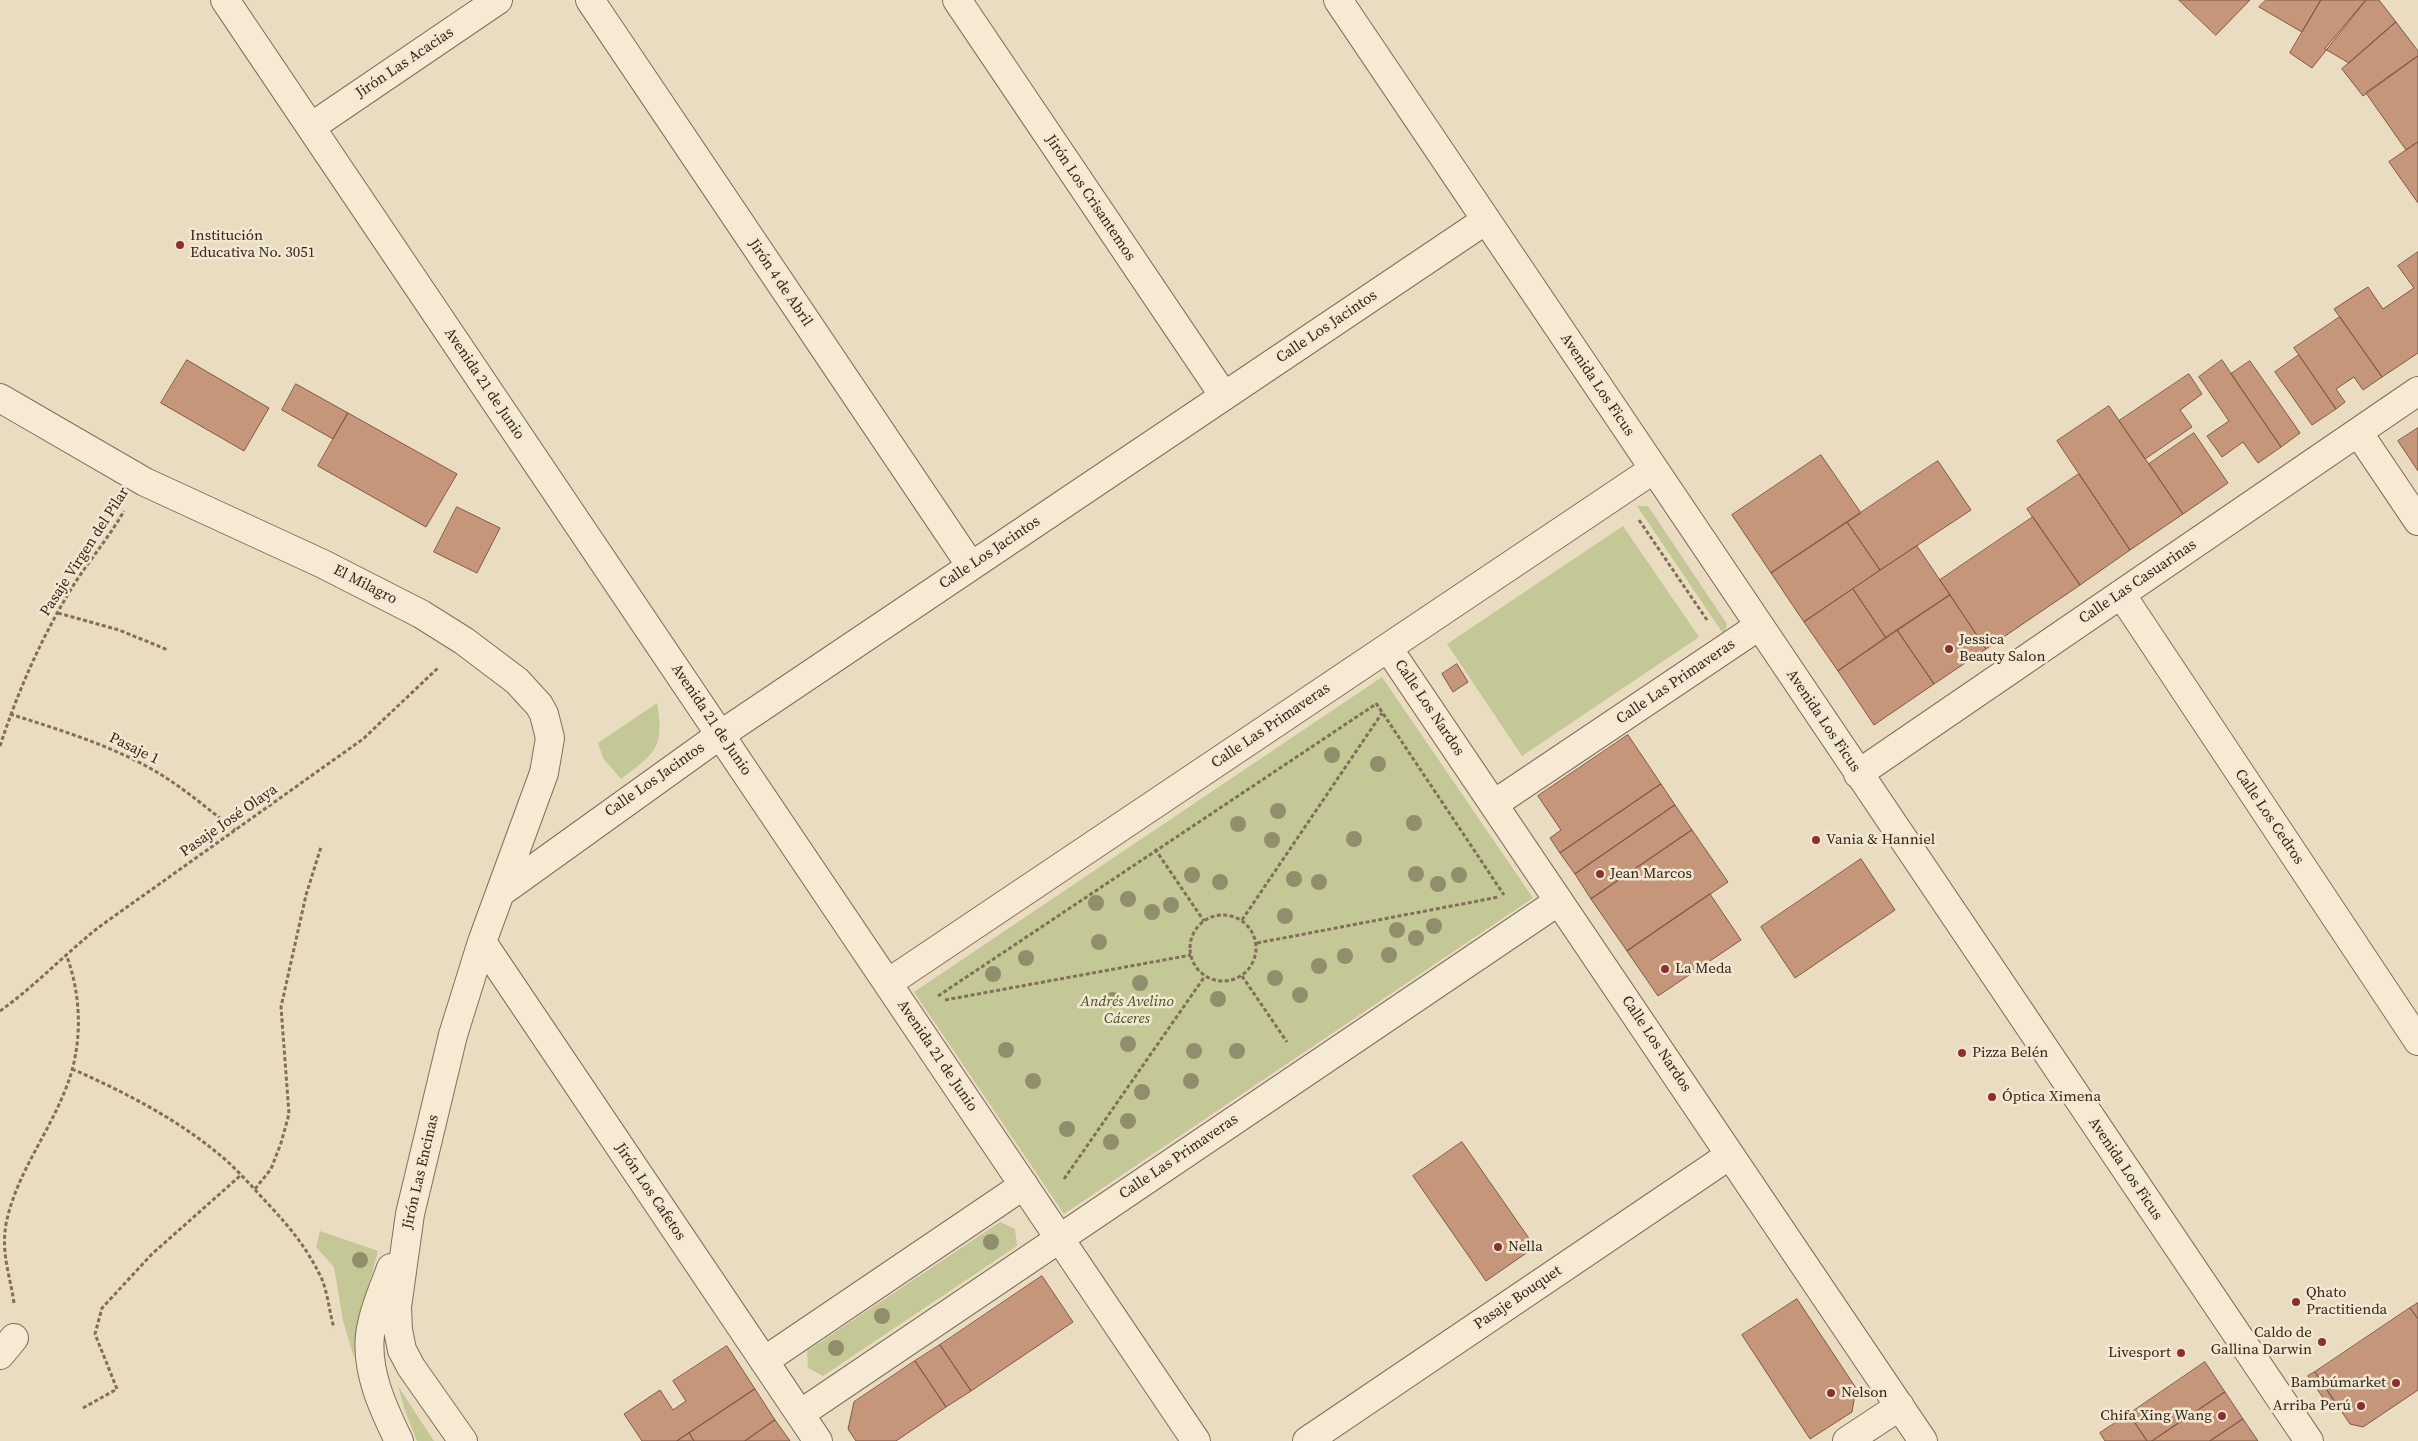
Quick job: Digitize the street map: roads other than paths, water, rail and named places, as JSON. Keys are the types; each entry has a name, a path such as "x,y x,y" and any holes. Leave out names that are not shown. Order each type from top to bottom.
{"street":[{"name":"Avenida 21 de Junio","path":"225,0 1196,1441"},
{"name":"Jirón Las Acacias","path":"311,127 498,0"},
{"name":"Jirón 4 de Abril","path":"590,0 971,566"},
{"name":"Jirón Los Crisantemos","path":"957,0 1224,396"},
{"name":"Avenida Los Ficus","path":"1338,0 2309,1441"},
{"name":"Calle Los Jacintos","path":"500,893 720,735 1486,220"},
{"name":"Calle Las Casuarinas","path":"1858,774 2418,391"},
{"name":"El Milagro","path":"0,398 145,482 361,582 421,614 464,641 517,681 531,695 544,714 550,738 544,773 500,893"},
{"path":"2358,432 2418,521"},
{"name":"Calle Las Primaveras","path":"888,983 1654,469"},
{"name":"Calle Los Cedros","path":"2121,594 2418,1041"},
{"name":"Calle Las Primaveras","path":"1494,804 1759,626"},
{"name":"Calle Los Nardos","path":"1388,648 1923,1441"},
{"name":"Jirón Las Encinas","path":"463,1441 411,1367 402,1350 398,1330 397,1307 410,1214 453,1035 482,942 500,893"},
{"name":"Calle Las Primaveras","path":"800,1414 1559,901"},
{"name":"Jirón Los Cafetos","path":"482,942 818,1441"},
{"name":"Pasaje Bouquet","path":"1307,1441 1730,1155"},
{"path":"764,1361 1024,1185"},
{"path":"399,1441 376,1389 370,1360 370,1334 378,1303 410,1214"},
{"path":"1847,1441 1900,1406"}],"place":[{"name":"Institución Educativa No. 3051","path":"180,245"},
{"name":"Jessica Beauty Salon","path":"1949,649"},
{"name":"Vania & Hanniel","path":"1816,840"},
{"name":"Jean Marcos","path":"1600,874"},
{"name":"La Meda","path":"1665,969"},
{"name":"Pizza Belén","path":"1962,1053"},
{"name":"Óptica Ximena","path":"1992,1097"},
{"name":"Nella","path":"1498,1247"},
{"name":"Qhato Practitienda","path":"2296,1302"},
{"name":"Caldo de Gallina Darwin","path":"2322,1342"},
{"name":"Livesport","path":"2181,1353"},
{"name":"Bambúmarket","path":"2396,1383"},
{"name":"Nelson","path":"1831,1393"},
{"name":"Arriba Perú","path":"2361,1406"},
{"name":"Chifa Xing Wang","path":"2222,1416"}],"park label":[{"name":"Andrés Avelino Cáceres","path":"1127,1010"}]}
